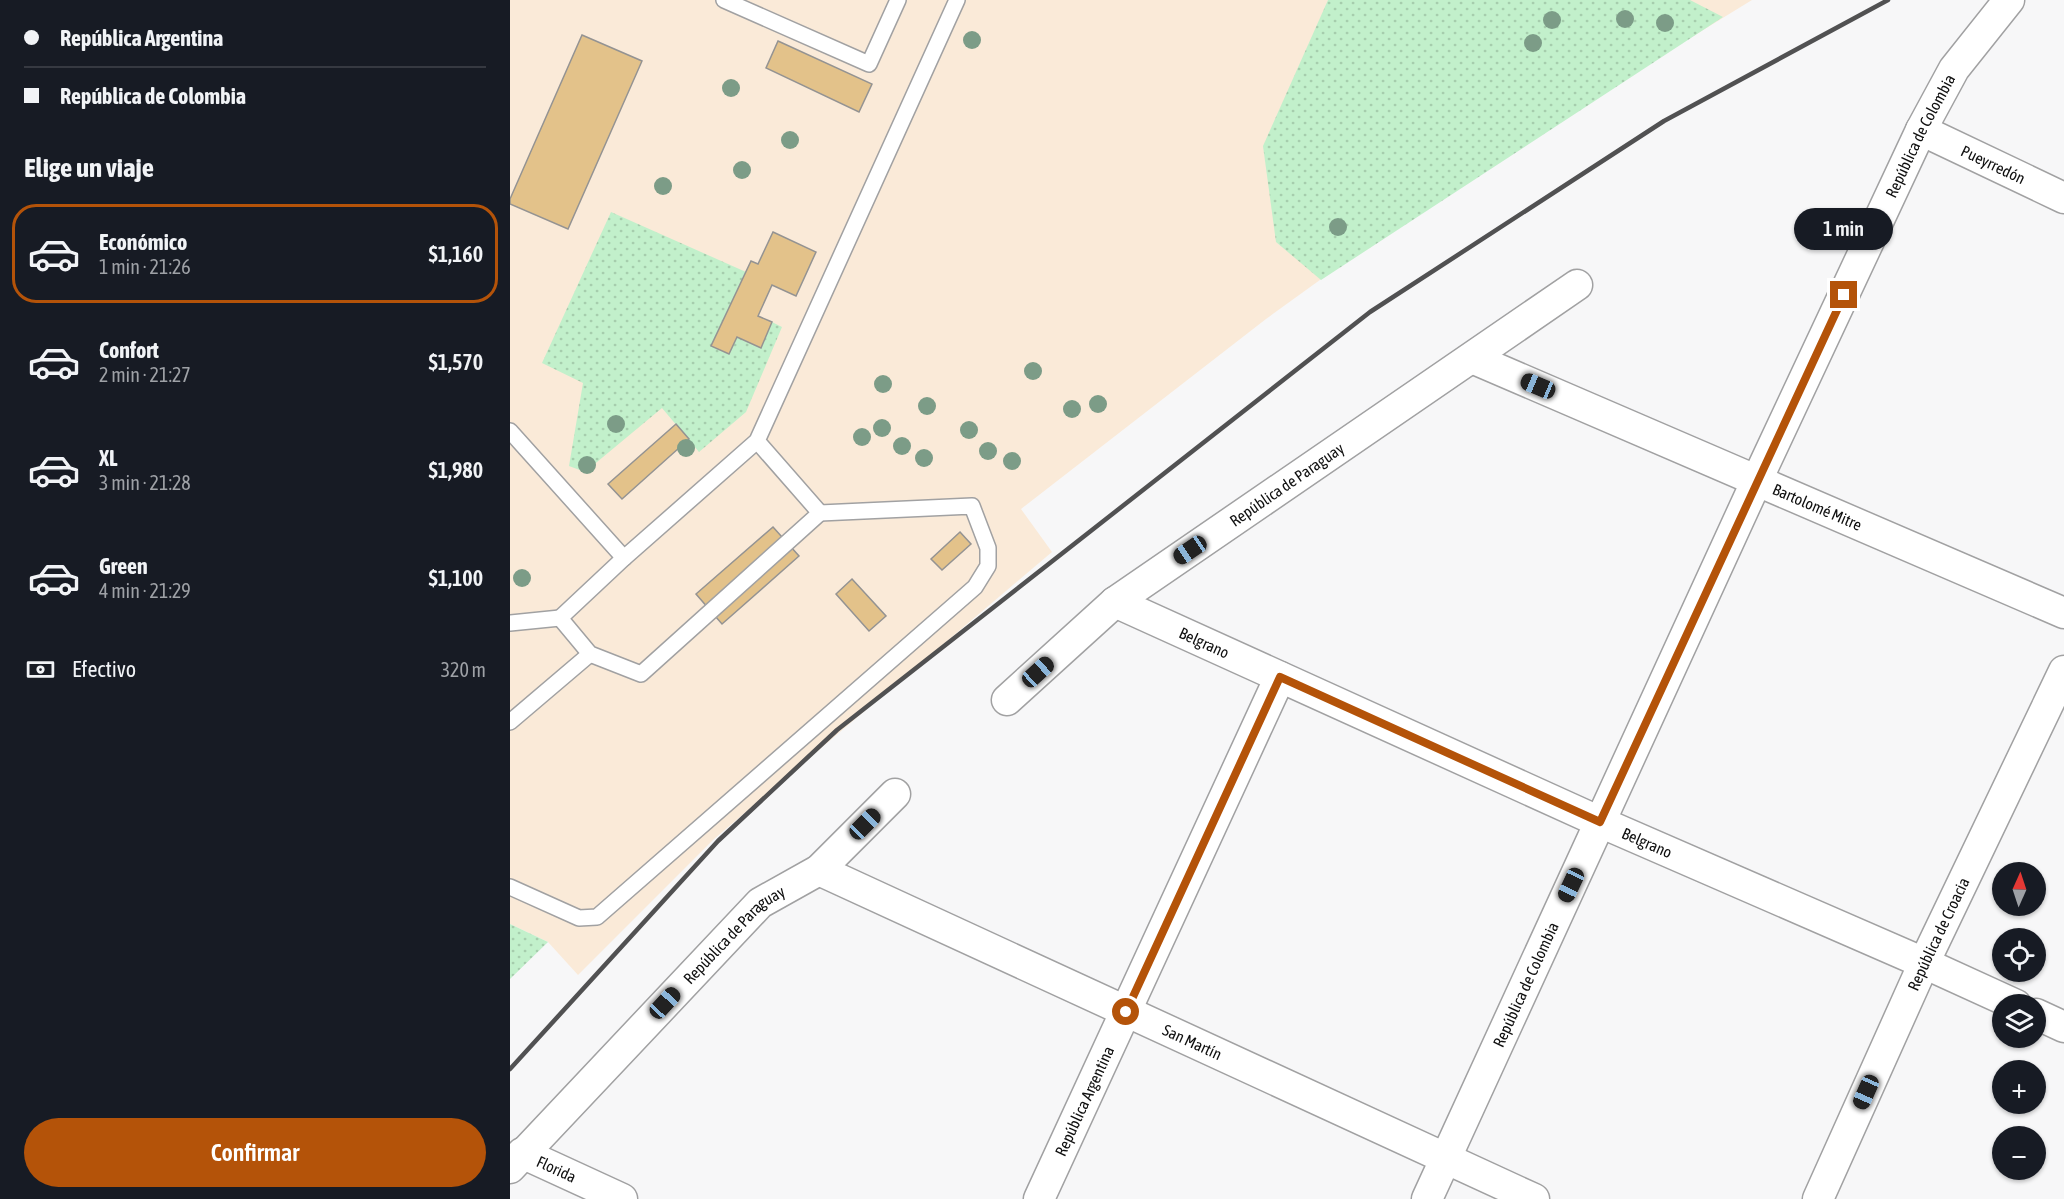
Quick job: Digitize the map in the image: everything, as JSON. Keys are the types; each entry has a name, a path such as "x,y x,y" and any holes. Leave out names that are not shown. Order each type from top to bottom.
{"street":[{"name":"República de Colombia","path":"1427,1199 1756,480 1921,130 1954,69 2009,0"},
{"name":"Pueyrredón","path":"1921,130 2064,198"},
{"name":"República de Paraguay","path":"1007,699 1114,602 1577,285"},
{"name":"Bartolomé Mitre","path":"1472,358 2064,613"},
{"name":"Belgrano","path":"1114,602 1600,822 1992,994"},
{"name":"República de Croacia","path":"1818,1199 1924,963 2064,671"},
{"name":"República Argentina","path":"1040,1199 1280,677"},
{"name":"República de Paraguay","path":"516,1160 760,903 819,870 895,794"},
{"name":"San Martín","path":"819,870 1534,1199"},
{"path":"2046,1019 2064,1027"},
{"name":"Florida","path":"516,1160 622,1199"}],"lane":[{"path":"724,0 869,64 898,0"},
{"path":"510,623 560,618 624,558 757,441 957,0"},
{"path":"510,431 624,558"},
{"path":"757,441 820,513"},
{"path":"510,887 579,918 597,917 975,587 988,566 988,548 972,506 820,513 641,675 590,654 560,618"},
{"path":"510,722 590,654"}],"shaded area":[{"path":"510,0 1752,0 1457,181 1266,319 1021,509 1052,552 714,839 578,975 548,942 510,924"}],"green space":[{"path":"1328,0 1690,0 1723,17 1321,280 1276,242 1263,146"},
{"path":"611,212 746,272 712,346 729,354 737,337 760,347 772,322 782,327 746,412 699,452 662,408 585,472 569,466 583,383 542,363"},
{"path":"510,924 548,942 510,979"}],"building":[{"path":"582,35 642,61 568,229 510,204 510,199"},
{"path":"778,41 872,84 859,112 766,68"},
{"path":"773,232 816,252 796,296 772,285 758,316 772,322 761,348 737,337 729,354 711,346 751,261 758,264"},
{"path":"676,424 689,439 622,499 608,484"},
{"path":"773,527 799,556 722,624 696,594"},
{"path":"960,532 971,544 942,570 931,559"},
{"path":"852,579 886,616 869,631 836,594"}],"railway":[{"path":"510,1069 718,841 837,730 1370,312 1664,121 1888,0"}],"route":[{"path":"1126,1012 1280,677 1600,822 1756,480 1844,295"}]}
